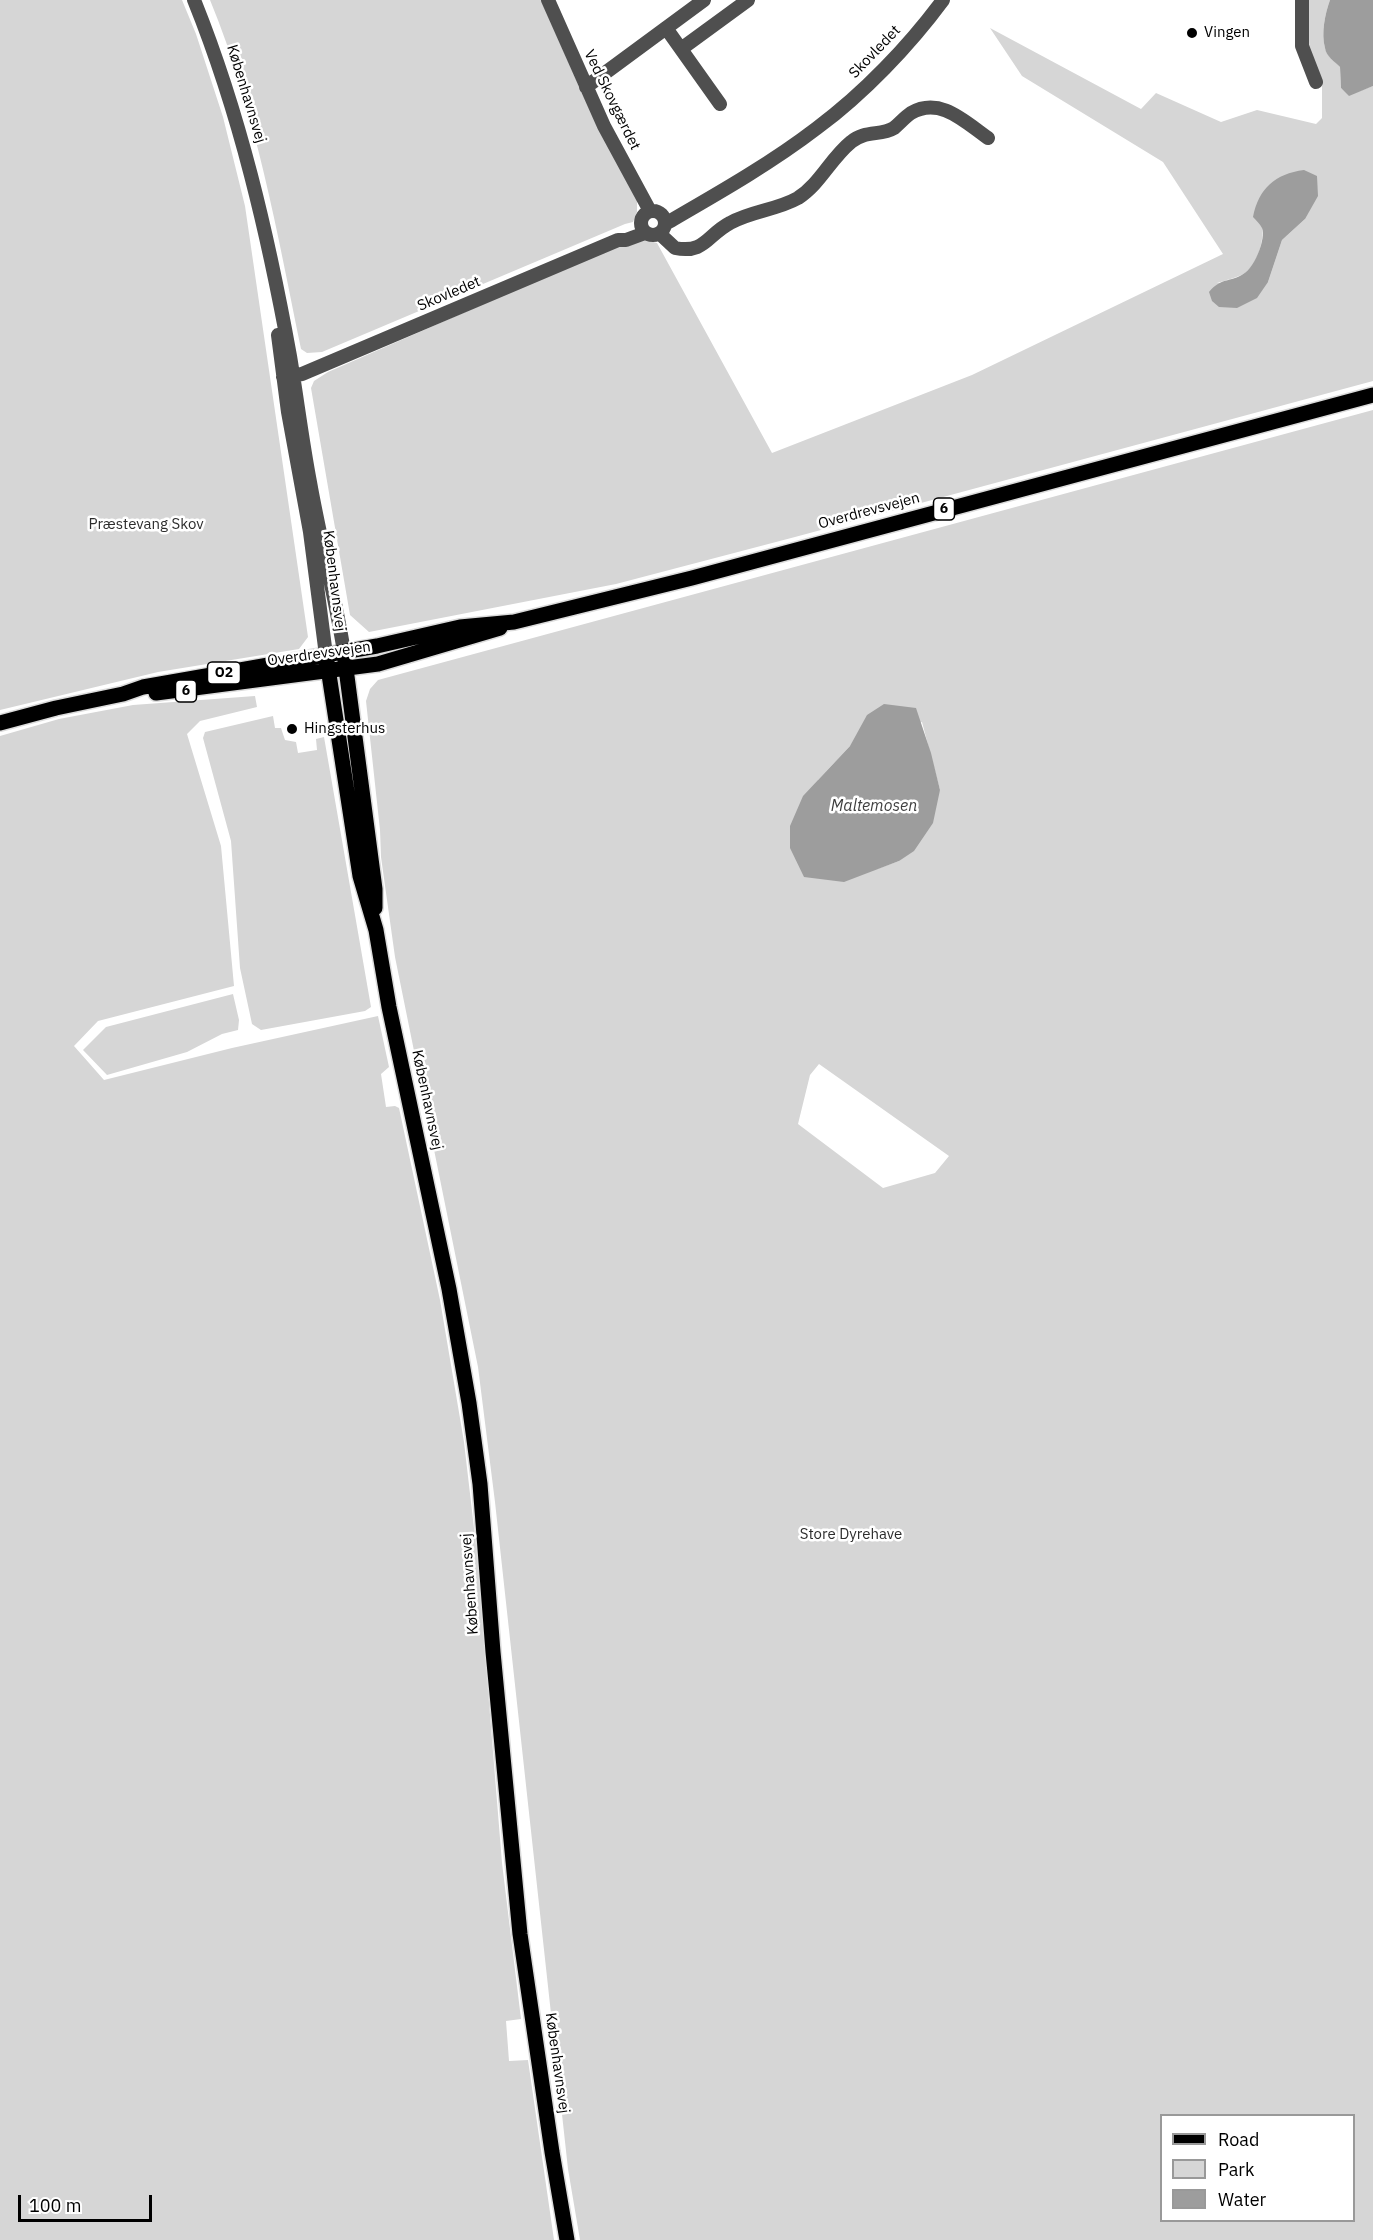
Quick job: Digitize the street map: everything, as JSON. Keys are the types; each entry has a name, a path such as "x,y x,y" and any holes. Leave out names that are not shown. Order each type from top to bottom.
{"main road":[{"name":"Overdrevsvejen","path":"123,694 182,692 378,664 494,631 514,622 692,578 1373,395"},
{"name":"Overdrevsvejen","path":"0,723 123,694 143,687 344,652 460,627 514,622"},
{"name":"Københavnsvej","path":"344,652 375,889 376,930"},
{"name":"Københavnsvej","path":"326,655 360,876 376,930 389,1007 449,1289 469,1403 480,1484 494,1663 520,1934 567,2240"}],"street":[{"name":"Københavnsvej","path":"194,0 232,101 256,197 279,306 326,655"},
{"name":"Ved Skovgærdet","path":"548,0 604,126 659,221"},
{"path":"586,87 704,0"},
{"path":"681,49 748,0"},
{"name":"Skovledet","path":"659,221 705,200 778,156 819,127 856,95 905,45 943,0"},
{"path":"1302,0 1302,46 1316,82"},
{"path":"666,28 720,104"},
{"path":"659,221 653,236 643,229 643,217 659,221 675,248 696,248 707,243 730,222 781,206 800,197 833,159 859,136 891,130 911,113 923,108 938,107 951,112 987,138"},
{"name":"Skovledet","path":"288,376 302,374 618,240 626,240 643,229"},
{"name":"Københavnsvej","path":"288,376 344,652"}],"green space":[{"name":"Præstevang Skov","path":"0,0 182,0 196,34 223,117 245,206 308,637 299,649 158,672 0,710"},
{"path":"210,0 541,0 581,91 637,200 637,212 633,222 322,352 307,353 301,349 274,216 253,129 226,42"},
{"path":"1308,0 1330,0 1323,36 1327,54 1340,67 1341,88 1349,95 1373,86 1373,381 616,584 369,632 350,615 311,388 314,381 328,372 623,243 642,239 657,243 772,453 972,375 1223,254 1163,162 1022,76 990,28 1141,109 1156,93 1221,122 1257,110 1316,124 1322,118 1322,87 1308,47","holes":["1305,219 1282,240 1268,282 1217,283 1239,276 1249,269 1259,252 1262,228"]},
{"name":"Store Dyrehave","path":"1373,410 1373,2240 580,2240 568,2169 495,1502 478,1367 395,957 381,857 366,701 370,689 378,680","holes":["922,722 940,790 899,861 877,869 818,780 850,746","819,1064 949,1156 935,1173 883,1188 798,1124 810,1075"]},
{"path":"255,696 257,707 200,721 187,734 221,846 234,986 98,1021 74,1046 104,1080 232,1048 378,1016 389,1067 381,1074 386,1107 399,1108 440,1300 464,1442 477,1554 502,1863 521,2019 506,2021 509,2061 528,2060 554,2240 0,2240 0,736 59,719 133,705"},
{"path":"273,716 275,728 281,728 285,740 296,742 298,753 317,750 316,739 324,737 371,1007 365,1011 261,1030 252,1024 240,968 231,841 203,738 205,732"},
{"path":"233,994 239,1020 238,1030 222,1034 187,1052 107,1075 83,1050 106,1027"}],"water":[{"path":"1330,0 1373,0 1373,86 1349,96 1341,88 1340,67 1329,56 1325,48 1324,24"},
{"path":"1304,170 1317,176 1318,196 1305,219 1282,240 1268,282 1257,298 1237,308 1219,307 1212,301 1209,292 1218,284 1237,278 1246,272 1259,252 1263,233 1253,217 1259,198 1264,190 1277,179"},
{"name":"Maltemosen","path":"884,704 916,708 940,790 933,823 914,851 899,861 844,882 804,877 790,848 790,826 803,796 850,746 867,715"}],"place":[{"name":"Vingen","path":"1192,33"},
{"name":"Hingsterhus","path":"292,729"}]}
